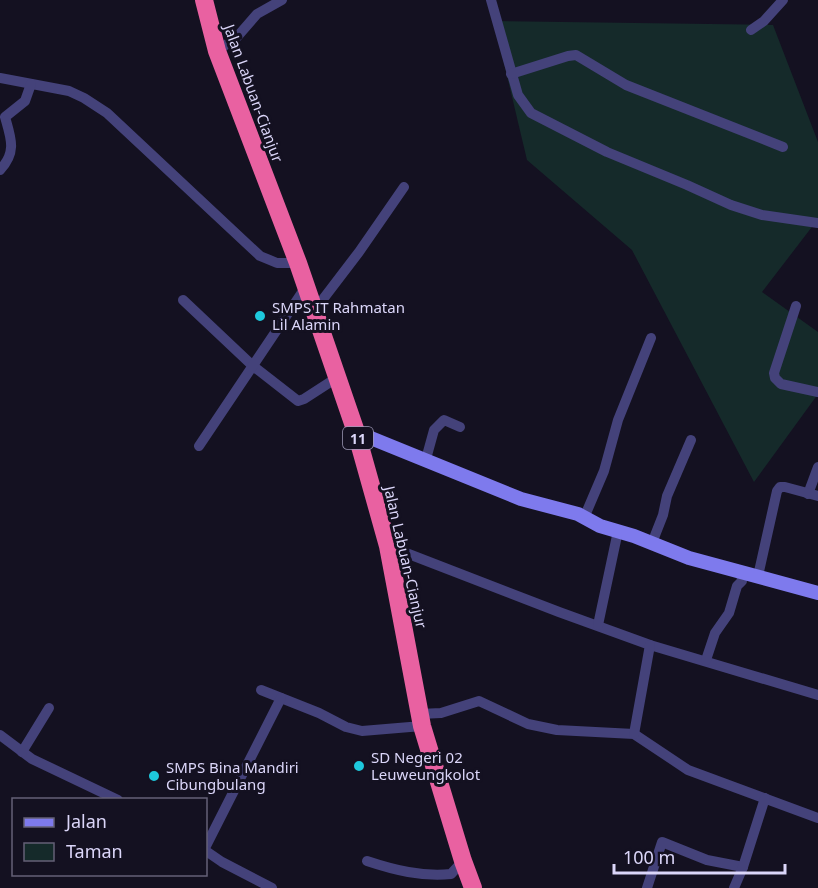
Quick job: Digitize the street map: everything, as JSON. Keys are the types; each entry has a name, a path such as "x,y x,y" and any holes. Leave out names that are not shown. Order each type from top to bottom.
{"highway":[{"name":"Jalan Labuan-Cianjur","path":"204,0 217,51 298,263 357,432 388,546 421,720 473,888"}],"street":[{"path":"217,51 237,37 258,14 282,0"},
{"path":"491,0 519,98 531,113 607,152 687,184 731,205 762,215 818,223"},
{"path":"752,30 764,21 783,0"},
{"path":"511,74 576,55 626,85 783,147"},
{"path":"0,78 69,91 84,98 126,129 260,256 276,263 298,263"},
{"path":"0,170 9,161 12,145 4,117 25,101 31,84"},
{"path":"314,311 404,187"},
{"path":"199,446 305,288"},
{"path":"183,300 253,366 299,401 338,377"},
{"path":"796,306 774,378 781,384 818,392"},
{"path":"584,518 604,471 618,420 651,338"},
{"path":"426,459 434,430 444,420 460,428"},
{"path":"357,432 521,499 584,518 689,558 818,593"},
{"path":"652,543 663,515 667,496 691,440"},
{"path":"758,576 777,491 780,487 785,487 813,495 818,467"},
{"path":"598,625 618,531"},
{"path":"388,546 650,645 818,695"},
{"path":"706,660 715,633 729,613 737,586 742,580 741,571"},
{"path":"634,734 650,645"},
{"path":"261,690 319,713 346,727 362,731 421,720 479,701 528,724 557,730 634,734 688,770 818,818"},
{"path":"207,844 281,698"},
{"path":"22,752 49,708"},
{"path":"0,735 22,752 114,798"},
{"path":"734,888 765,798"},
{"path":"646,888 662,842 707,860 743,867"},
{"path":"207,852 272,888"},
{"path":"367,861 390,869 439,876 451,874 463,861"}],"green space":[{"path":"494,21 773,25 818,142 818,219 762,292 818,332 818,394 754,482 632,250 527,160"}],"place":[{"name":"SMPS IT Rahmatan Lil Alamin","path":"260,316"},
{"name":"SD Negeri 02 Leuweungkolot","path":"359,766"},
{"name":"SMPS Bina Mandiri Cibungbulang","path":"154,776"}]}
